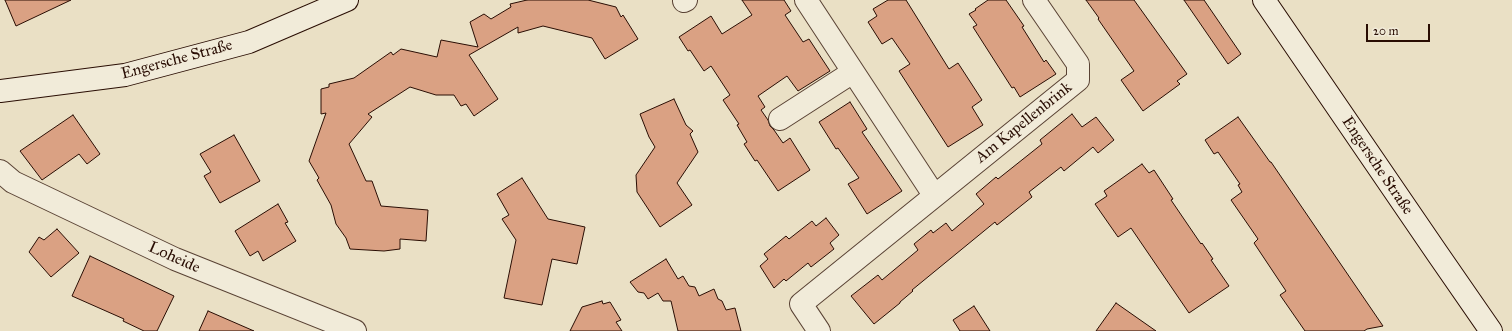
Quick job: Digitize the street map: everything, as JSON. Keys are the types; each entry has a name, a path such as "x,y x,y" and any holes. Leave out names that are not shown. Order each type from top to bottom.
{"street":[{"name":"Engersche Straße","path":"0,91 125,75 249,42 347,0"},
{"path":"806,0 934,195"},
{"name":"Am Kapellenbrink","path":"819,331 801,304 1078,80 1078,64 1034,0"},
{"name":"Engersche Straße","path":"1264,0 1491,331"},
{"path":"780,119 853,72"},
{"name":"Loheide","path":"0,171 13,182 175,259 355,331"}],"building":[{"path":"5,0 71,0 16,26"},
{"path":"527,0 588,0 616,7 621,17 623,15 638,39 605,59 592,38 543,26 518,33 518,27 469,55 498,99 474,116 466,104 461,106 454,95 436,95 410,87 368,114 372,117 349,144 366,181 372,181 381,206 428,210 426,241 400,239 400,249 384,251 350,249 346,238 336,224 331,205 317,180 319,178 309,161 326,113 321,114 321,89 329,87 329,84 354,78 391,52 393,55 401,49 437,57 441,40 478,47 470,22 484,14 491,19 511,7 510,4"},
{"path":"742,0 784,0 791,11 785,15 803,42 809,39 830,71 798,91 787,76 758,96 765,107 761,110 770,126 783,143 790,138 810,170 778,191 744,144 747,142 737,125 739,124 723,100 730,95 711,66 704,71 679,37 711,16 722,34 752,15"},
{"path":"888,0 906,0 949,69 958,63 982,100 972,107 983,125 948,147 899,71 910,64 892,38 882,44 868,22 877,16 873,9"},
{"path":"988,0 1006,0 1024,26 1022,27 1044,62 1046,60 1056,74 1020,97 1014,87 1012,88 973,27 977,25 969,14"},
{"path":"1086,0 1134,0 1187,74 1177,81 1180,84 1143,111 1121,80 1134,71"},
{"path":"1184,0 1204,0 1241,54 1228,64"},
{"path":"674,99 686,125 693,131 690,134 698,152 677,183 692,205 660,227 637,192 636,175 655,147 649,137 640,114"},
{"path":"850,102 867,129 862,132 902,191 867,214 848,184 859,178 838,148 836,149 819,122"},
{"path":"1072,114 1082,127 1096,117 1114,140 1098,153 1093,147 1064,171 1061,167 1029,192 1032,197 997,225 995,222 912,290 913,291 900,303 874,324 851,296 878,275 882,280 918,250 914,244 931,230 933,233 946,223 952,231 984,204 976,194 996,177 998,179 1042,144 1040,140"},
{"path":"73,115 100,154 87,164 79,154 42,180 20,151"},
{"path":"1238,117 1271,162 1383,326 1364,331 1305,331 1280,295 1286,291 1254,243 1258,239 1231,200 1242,192 1238,185 1240,184 1218,152 1214,154 1205,140"},
{"path":"234,135 260,181 220,203 204,176 211,172 200,154"},
{"path":"1142,164 1149,173 1154,170 1173,199 1171,200 1213,259 1211,260 1229,286 1189,313 1131,228 1118,237 1095,204 1107,196 1104,191"},
{"path":"522,178 548,219 585,227 577,264 552,259 542,305 504,298 516,240 502,219 509,215 497,194"},
{"path":"278,204 288,222 285,223 296,241 263,261 258,251 250,256 235,231"},
{"path":"826,218 839,235 830,243 834,249 811,267 808,263 786,281 784,279 774,288 760,266 768,259 764,254 786,236 789,239 812,221 816,226"},
{"path":"57,229 79,253 51,277 29,252 39,237 44,240"},
{"path":"90,256 174,296 157,331 144,331 123,321 124,319 72,296"},
{"path":"666,259 678,279 683,276 689,286 695,287 699,296 714,289 718,299 722,301 726,310 735,308 741,331 678,331 671,301 663,301 658,293 648,299 644,293 638,292 630,282"},
{"path":"602,301 603,304 610,302 621,320 616,322 622,331 570,331 582,307"},
{"path":"1116,303 1156,331 1096,331"},
{"path":"974,306 990,331 960,331 953,320"},
{"path":"208,311 254,331 199,331"}]}
